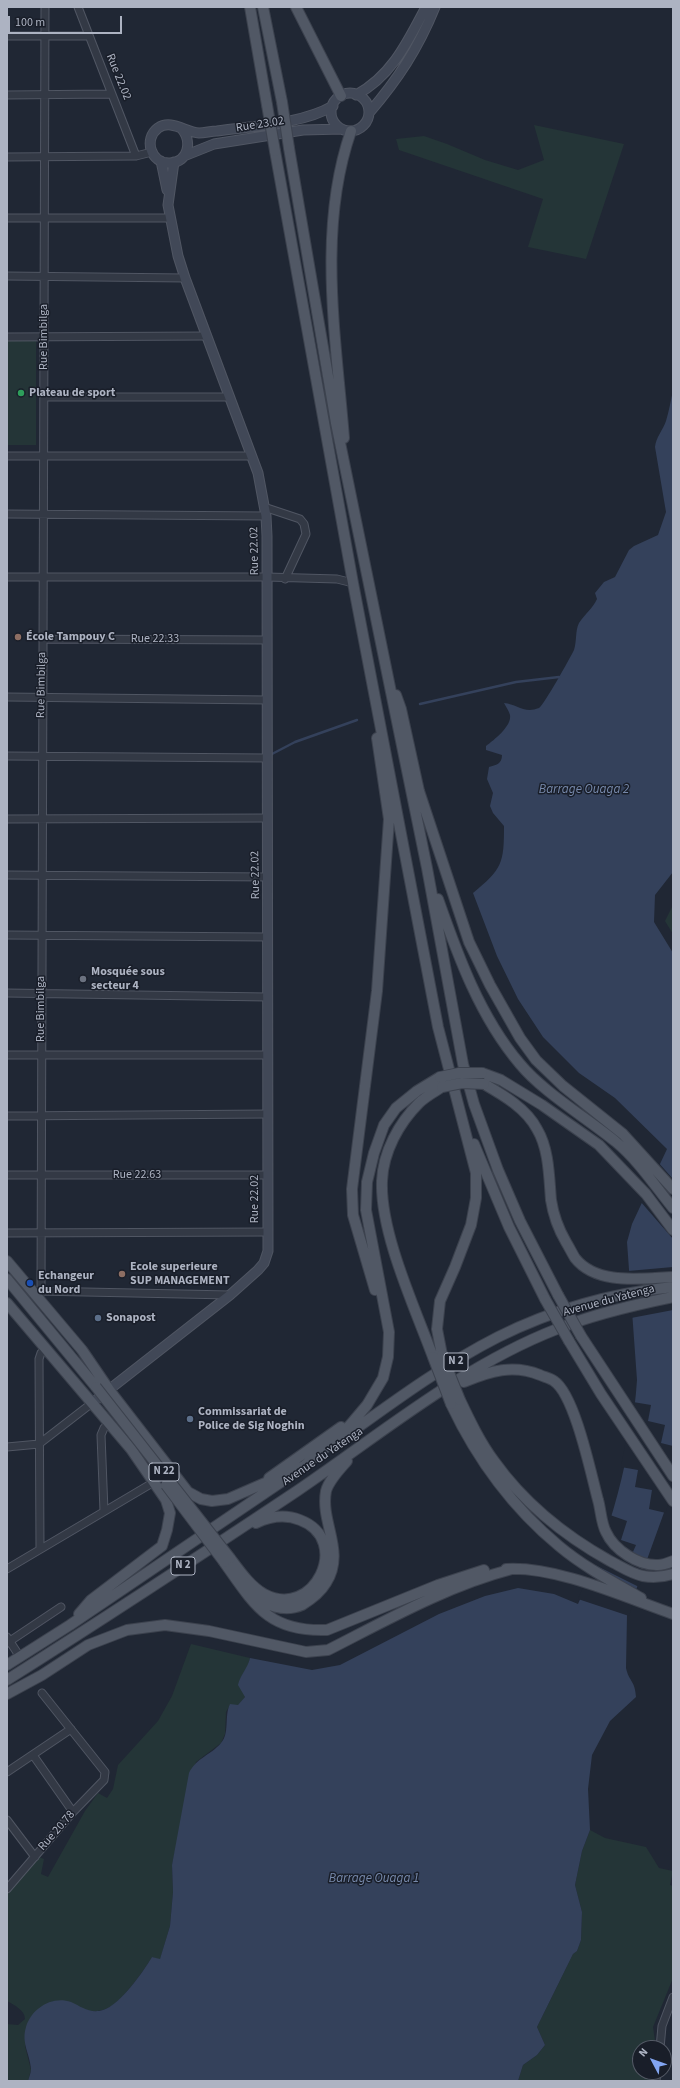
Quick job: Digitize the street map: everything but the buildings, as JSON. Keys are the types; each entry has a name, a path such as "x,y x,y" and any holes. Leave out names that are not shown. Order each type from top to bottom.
{"main road":[{"path":"250,7 266,105 353,583 438,1027 476,1173 476,1198 471,1224 456,1267 440,1301 437,1329 437,1356"},
{"path":"263,7 282,102 348,486 427,868 453,1020 474,1104 520,1221 558,1296 581,1336 673,1476"},
{"path":"296,7 341,96"},
{"path":"346,130 345,148 333,215 331,271 348,486"},
{"path":"367,654 372,707 389,819 376,998 352,1188 355,1223 389,1332"},
{"path":"383,656 401,709 419,791 428,821 469,942 490,985 520,1038 536,1060 563,1086 623,1134 673,1189"},
{"path":"427,868 454,944 479,999 506,1046 520,1064 534,1078 617,1143 651,1180 673,1208"},
{"path":"7,1261 37,1290 82,1350 110,1391 188,1492 200,1499 212,1502 228,1499 251,1491 304,1466 345,1430 367,1405 383,1378 388,1357 389,1332 366,1210 366,1182 384,1125 401,1104 417,1091 459,1073 482,1074 501,1080 542,1105 599,1145 646,1194 673,1230"},
{"path":"634,1597 559,1546 515,1503 484,1465 465,1433 456,1402 399,1263 386,1219 382,1181 388,1151 401,1123 441,1082 484,1084 504,1096 525,1113 537,1129 547,1157 552,1205 562,1235 576,1259 591,1271 611,1277 626,1279 673,1277"},
{"path":"460,1111 509,1227 545,1299 601,1394 671,1498"},
{"name":"N 22","path":"7,1278 101,1393 227,1560"},
{"name":"N 22","path":"7,1288 93,1390 227,1560"},
{"name":"Avenue du Yatenga","path":"7,1665 70,1625 304,1466 430,1377 499,1337 561,1312 599,1300 627,1294 673,1288"},
{"name":"Avenue du Yatenga","path":"7,1680 228,1537 357,1450 435,1395 480,1367 523,1344 556,1329 630,1306 673,1297"},
{"path":"7,1304 46,1348 108,1424 131,1449 166,1500 170,1513 168,1530 162,1546 91,1600 70,1625"},
{"path":"435,1395 482,1374 509,1368 529,1371 554,1381 568,1399 584,1447 606,1533 622,1550 647,1564 659,1565 673,1561"},
{"path":"456,1402 494,1461 523,1495 554,1524 596,1553 642,1576 661,1577 673,1574"},
{"path":"251,1491 347,1422 367,1405"},
{"path":"240,1585 258,1600 273,1607 296,1607 310,1600 322,1590 333,1571 334,1550 326,1507 326,1490 336,1474 357,1450"},
{"path":"227,1560 263,1594 278,1599 296,1598 307,1592 317,1582 324,1568 326,1550 319,1533 306,1522 283,1515 264,1519 228,1537"},
{"path":"227,1560 240,1585 256,1606 266,1615 284,1625 309,1631 327,1630 438,1585 479,1571 512,1569 536,1571 586,1583 634,1597 668,1612"},
{"path":"7,1694 42,1675 88,1645 134,1629 165,1625 209,1631 306,1652 328,1650 461,1585 481,1577 512,1569"}],"street":[{"name":"Rue Bimbilga","path":"37,1290 41,1233 45,7"},
{"name":"Rue 22.02","path":"78,7 110,94 136,156"},
{"path":"356,95 367,89 385,74 401,52 426,7"},
{"path":"333,106 332,118 346,130 362,127 366,122 369,113 396,82 413,56 436,7"},
{"path":"7,36 89,36"},
{"path":"7,95 110,94"},
{"path":"341,96 347,94 356,95 364,100 368,105 369,113"},
{"name":"Rue 23.02","path":"152,152 150,139 158,128 170,125 200,133 300,118 323,111 333,106 341,96"},
{"path":"182,129 188,140 187,151 184,156"},
{"name":"Rue 23.02","path":"174,162 184,156 214,144 303,130 346,130"},
{"path":"7,157 136,156 152,152 161,161 168,196 170,218 185,278 7,276"},
{"path":"161,161 174,162 168,196"},
{"path":"7,218 170,218"},
{"name":"Rue 22.02","path":"92,1403 110,1391 230,1295 264,1263 268,1251 267,577 265,511 258,473 185,278"},
{"path":"7,337 207,336"},
{"path":"44,397 230,397"},
{"path":"7,456 252,456"},
{"path":"7,514 265,511 300,519 306,534 285,579"},
{"path":"7,577 267,577 285,579 337,579 353,583"},
{"name":"Rue 22.33","path":"43,639 267,640"},
{"path":"7,697 267,700"},
{"path":"7,756 267,758"},
{"path":"7,819 267,818"},
{"path":"7,875 268,877"},
{"path":"7,935 268,937"},
{"path":"7,993 267,997"},
{"path":"7,1055 268,1055"},
{"path":"7,1116 268,1114"},
{"name":"Rue 22.63","path":"7,1175 267,1175"},
{"path":"7,1233 267,1232"},
{"path":"37,1290 230,1295"},
{"path":"40,1549 39,1359 41,1353 46,1348"},
{"path":"7,1447 39,1444 92,1403"},
{"path":"104,1511 101,1435 104,1428 108,1424"},
{"path":"7,1569 154,1482"},
{"path":"20,1657 8,1640 61,1607"},
{"path":"7,1772 71,1729 42,1693"},
{"name":"Rue 20.78","path":"7,1889 73,1812 104,1780 105,1772 71,1729"},
{"path":"33,1755 73,1812"},
{"path":"7,1820 35,1857"},
{"path":"661,2040 662,2026 673,1997"}],"shaded area":[{"path":"534,125 624,144 586,259 528,247 543,199 399,150 396,139 424,136 485,160 518,170 544,160"},
{"name":"Plateau de sport","path":"7,341 36,341 36,445 7,445"},
{"path":"673,905 673,934 665,921"},
{"path":"191,1644 250,1658 248,1666 240,1679 245,1697 238,1706 230,1705 226,1712 225,1734 221,1743 196,1762 172,1865 173,1892 170,1926 160,1960 152,1957 129,1989 111,2007 99,2011 90,2011 84,2010 69,2003 52,2002 25,2046 31,2070 28,2081 7,2081 7,2024 18,2025 25,2019 25,2016 21,2010 7,2001 7,1893 39,1857 44,1859 41,1874 48,1877 85,1811 98,1793 107,1798 113,1789 118,1765 158,1721 172,1696"},
{"path":"590,1830 605,1838 646,1847 659,1868 673,1871 670,1885 673,1886 673,1978 653,2027 655,2040 632,2040 632,2080 650,2081 518,2081 523,2065 537,2055 545,2045 537,2027 573,1954 577,1951 581,1940 582,1912 575,1885 582,1851"}],"water":[{"name":"Barrage Ouaga 1","path":"673,390 673,872 655,895 654,922 673,953 673,1467 666,1507 627,1615 626,1668 633,1684 636,1697 610,1721 592,1755 588,1789 590,1830 582,1851 575,1885 582,1912 581,1940 577,1951 573,1954 537,2027 545,2045 537,2055 523,2065 518,2081 28,2081 31,2069 25,2043 25,2033 29,2020 37,2009 50,2002 64,2000 90,2011 103,2010 117,2002 124,1995 152,1957 160,1959 170,1926 173,1892 172,1865 189,1773 200,1760 217,1747 224,1739 227,1714 230,1704 238,1705 245,1697 238,1685 250,1658 312,1670 340,1665 439,1614 485,1596 518,1588 554,1594 578,1604 590,1578 618,1494 625,1465 634,1408 637,1380 627,1242 632,1224 667,1149 615,1098 579,1073 543,1037 518,999 497,956 473,893 496,871 502,858 503,849 504,826 493,813 490,806 493,793 487,779 489,767 500,762 502,755 486,750 486,746 502,732 508,724 510,715 504,703 529,710 534,710 542,705 574,650 579,623 597,599 595,593 604,582 615,577 629,550 634,546 658,535 666,512 655,447 666,421"}],"pier":[{"path":"658,1162 673,1179 673,1239 640,1201"},
{"path":"673,1267 673,1310 631,1318 628,1271"},
{"path":"633,1402 651,1405 648,1421 665,1425 661,1443 673,1446 673,1476 666,1513 649,1509 652,1490 635,1487 638,1470 621,1467"},
{"path":"610,1515 627,1521 621,1540 636,1545 632,1554 649,1560 639,1587 593,1564"},
{"path":"592,1566 637,1592 629,1616 578,1599"}],"waterway":[{"path":"420,704 516,682 559,677"},
{"path":"272,754 295,742 357,720"}],"place":[{"name":"Plateau de sport","path":"21,393"},
{"name":"École Tampouy C","path":"18,637"},
{"name":"Mosquée sous secteur 4","path":"83,979"},
{"name":"Ecole superieure SUP MANAGEMENT","path":"122,1274"},
{"name":"Echangeur du Nord","path":"30,1283"},
{"name":"Sonapost","path":"98,1318"},
{"name":"Commissariat de Police de Sig Noghin","path":"190,1419"}],"water label":[{"name":"Barrage Ouaga 2","path":"584,790"}]}
